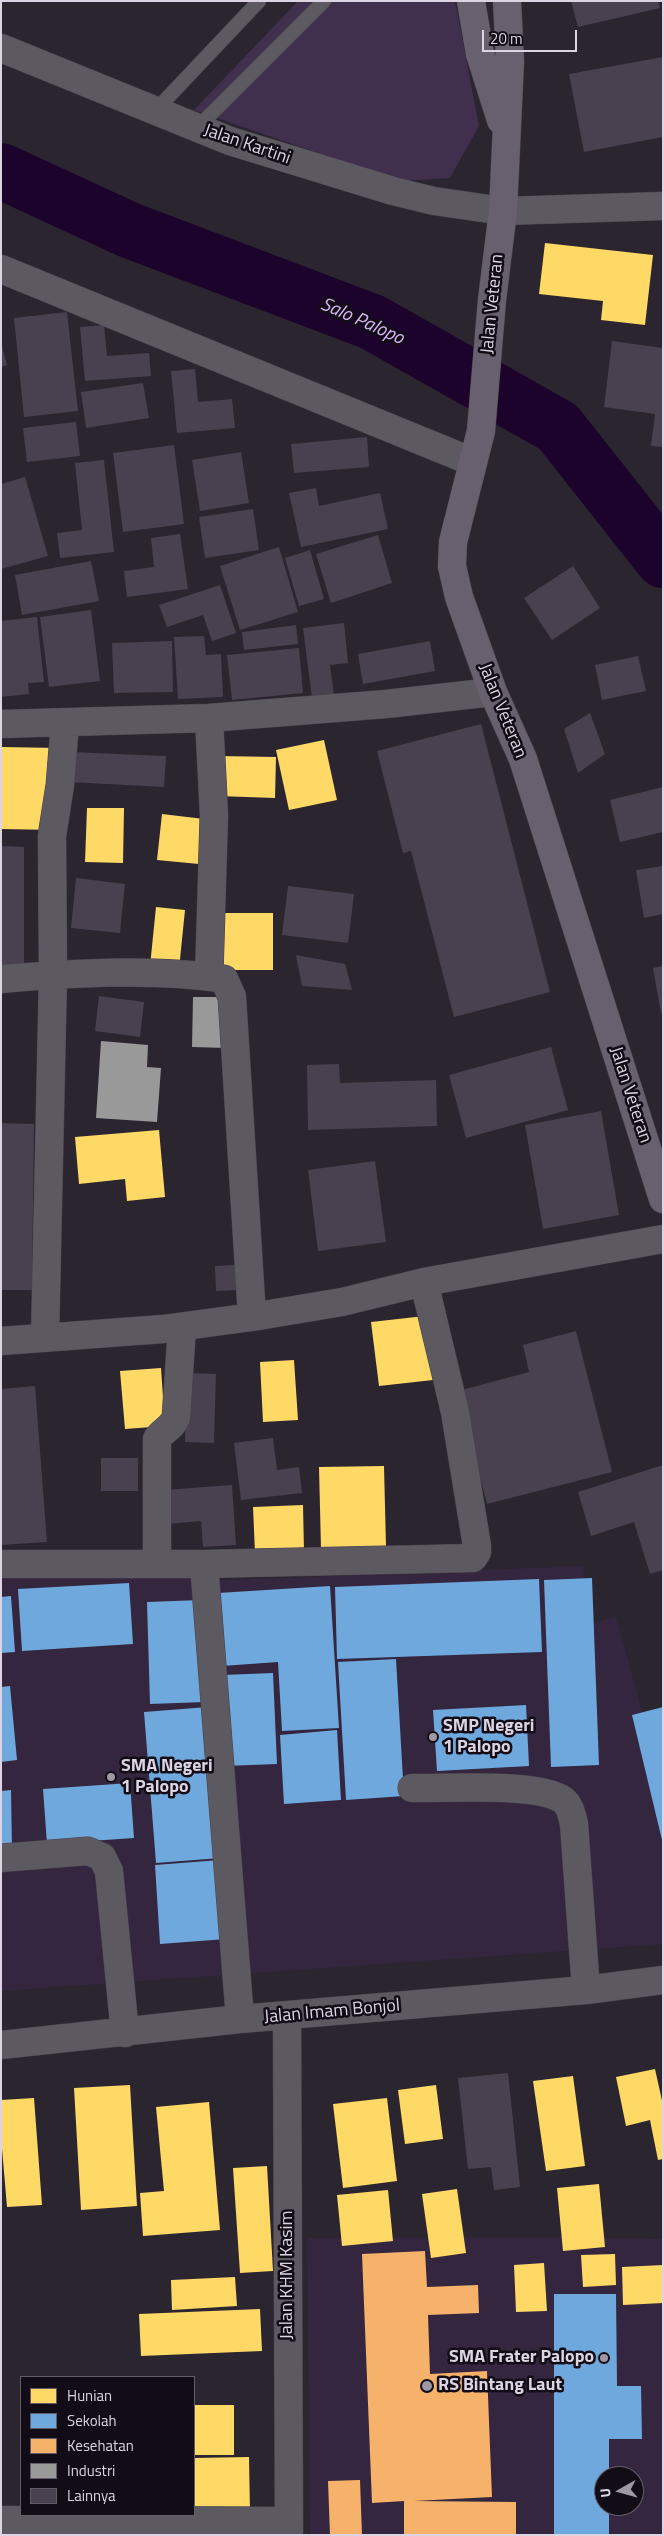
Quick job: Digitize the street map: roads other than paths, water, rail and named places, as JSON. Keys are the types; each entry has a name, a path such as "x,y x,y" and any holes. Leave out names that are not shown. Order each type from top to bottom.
{"highway":[{"path":"471,1 480,54 506,136"},
{"name":"Jalan Veteran","path":"508,1 510,61 503,211 492,300 481,431 453,542 452,566 459,598 493,692 523,759 663,1199"}],"street":[{"name":"Jalan Kartini","path":"1,48 230,141 393,191 434,201 503,211 663,206"},
{"path":"1,269 473,462"},
{"path":"1,724 209,718 386,704 493,692"},
{"path":"209,718 214,816 209,976"},
{"path":"45,1338 53,975 52,836 60,785 65,723"},
{"path":"1,979 53,975 209,976 224,978 232,997 252,1317"},
{"path":"1,1341 182,1327 252,1317 342,1302 424,1282 663,1239"},
{"path":"1,1564 157,1562 204,1564 473,1558 478,1546 455,1412 424,1282"},
{"path":"157,1562 157,1439 160,1434 174,1424 176,1418 182,1327"},
{"path":"204,1564 240,2019"},
{"path":"412,1788 533,1789 554,1795 567,1804 574,1824 586,1990"},
{"path":"1,1858 88,1851 102,1857 110,1871 125,2033"},
{"name":"Jalan Imam Bonjol","path":"1,2045 240,2019 586,1990 663,1980"},
{"name":"Jalan KHM Kasim","path":"287,2016 289,2528"},
{"path":"1,2520 289,2528"}],"lane":[{"path":"155,111 259,1"},
{"path":"197,128 324,1"}],"waterway":[{"name":"Salo Palopo","path":"1,171 129,230 372,322 558,427 663,560"}],"place":[{"name":"SMP Negeri 1 Palopo","path":"433,1737"},
{"name":"SMA Negeri 1 Palopo","path":"111,1777"},
{"name":"SMA Frater Palopo","path":"604,2358"},
{"name":"RS Bintang Laut","path":"427,2386"}]}
